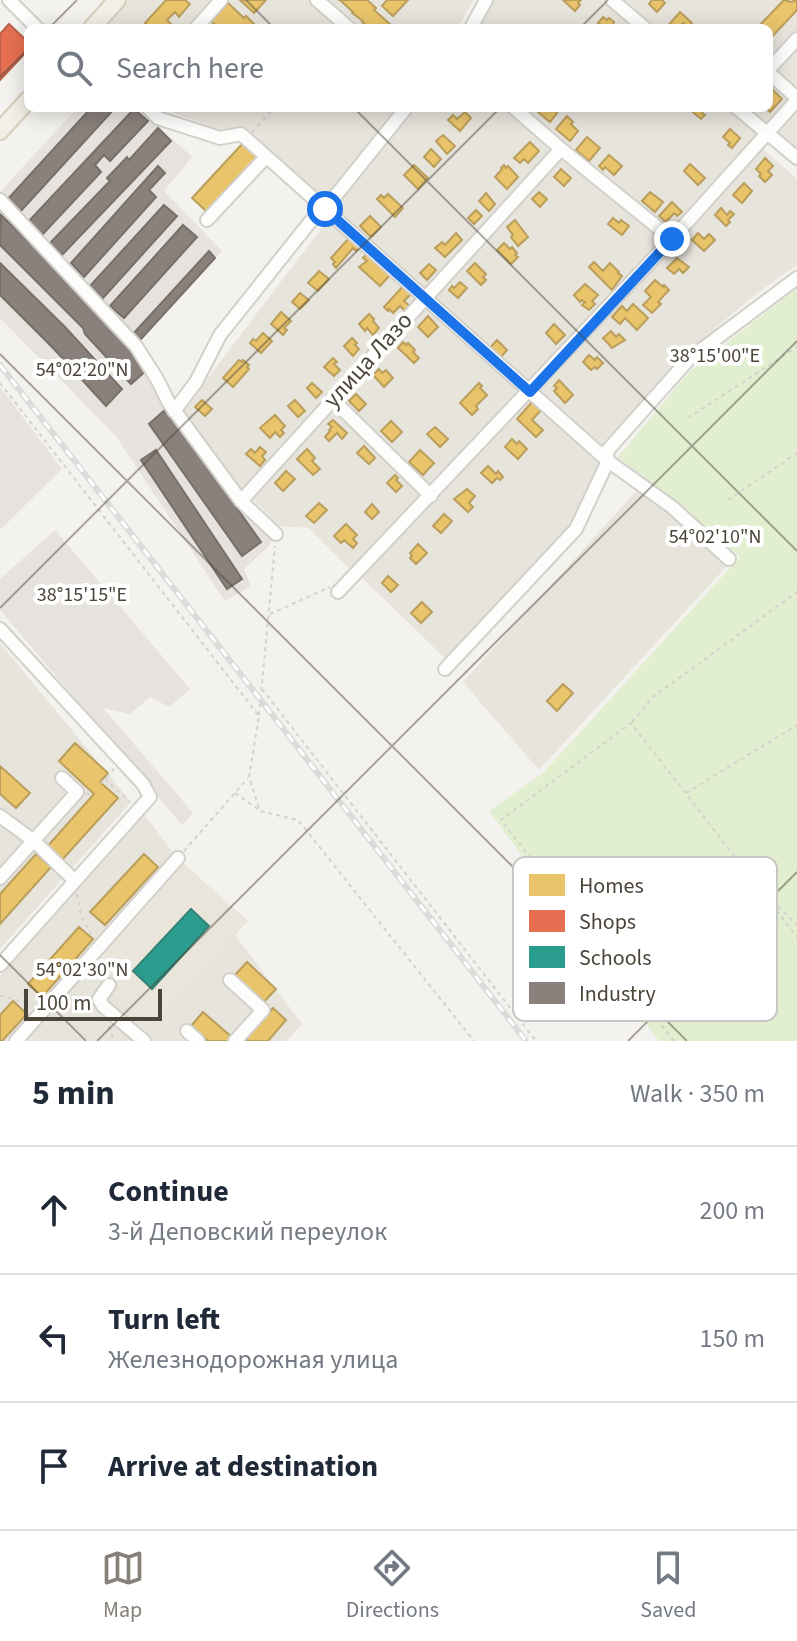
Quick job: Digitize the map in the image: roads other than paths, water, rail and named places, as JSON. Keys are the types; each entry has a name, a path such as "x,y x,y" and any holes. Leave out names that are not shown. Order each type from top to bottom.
{"main road":[{"path":"96,24 117,0"},
{"path":"0,131 24,104"}],"street":[{"path":"9,0 33,24"},
{"path":"205,24 221,0"},
{"path":"317,0 341,24"},
{"path":"473,24 486,0"},
{"path":"612,0 640,24"},
{"path":"773,66 797,39"},
{"path":"338,592 530,392 797,99 773,75"},
{"path":"152,112 158,118 220,138 241,134 608,461 672,507 729,559"},
{"path":"174,411 196,382 220,335 403,112"},
{"path":"519,112 672,239"},
{"path":"742,112 797,158"},
{"name":"улица Лазо","path":"241,501 561,149"},
{"path":"207,220 266,157"},
{"path":"0,200 136,346 174,411 241,501 276,534"},
{"path":"445,669 576,529 608,461 607,451 689,359 797,278"},
{"path":"332,399 431,496"},
{"path":"0,629 143,784 150,797 0,965"},
{"path":"0,878 77,792 62,778"},
{"path":"0,816 34,841 75,881"},
{"path":"16,1041 178,858"},
{"path":"230,980 263,1010 235,1041"},
{"path":"109,985 99,999 103,1006 144,1041"},
{"path":"187,1031 198,1041"}],"railway":[{"path":"0,365 526,1041"}]}
